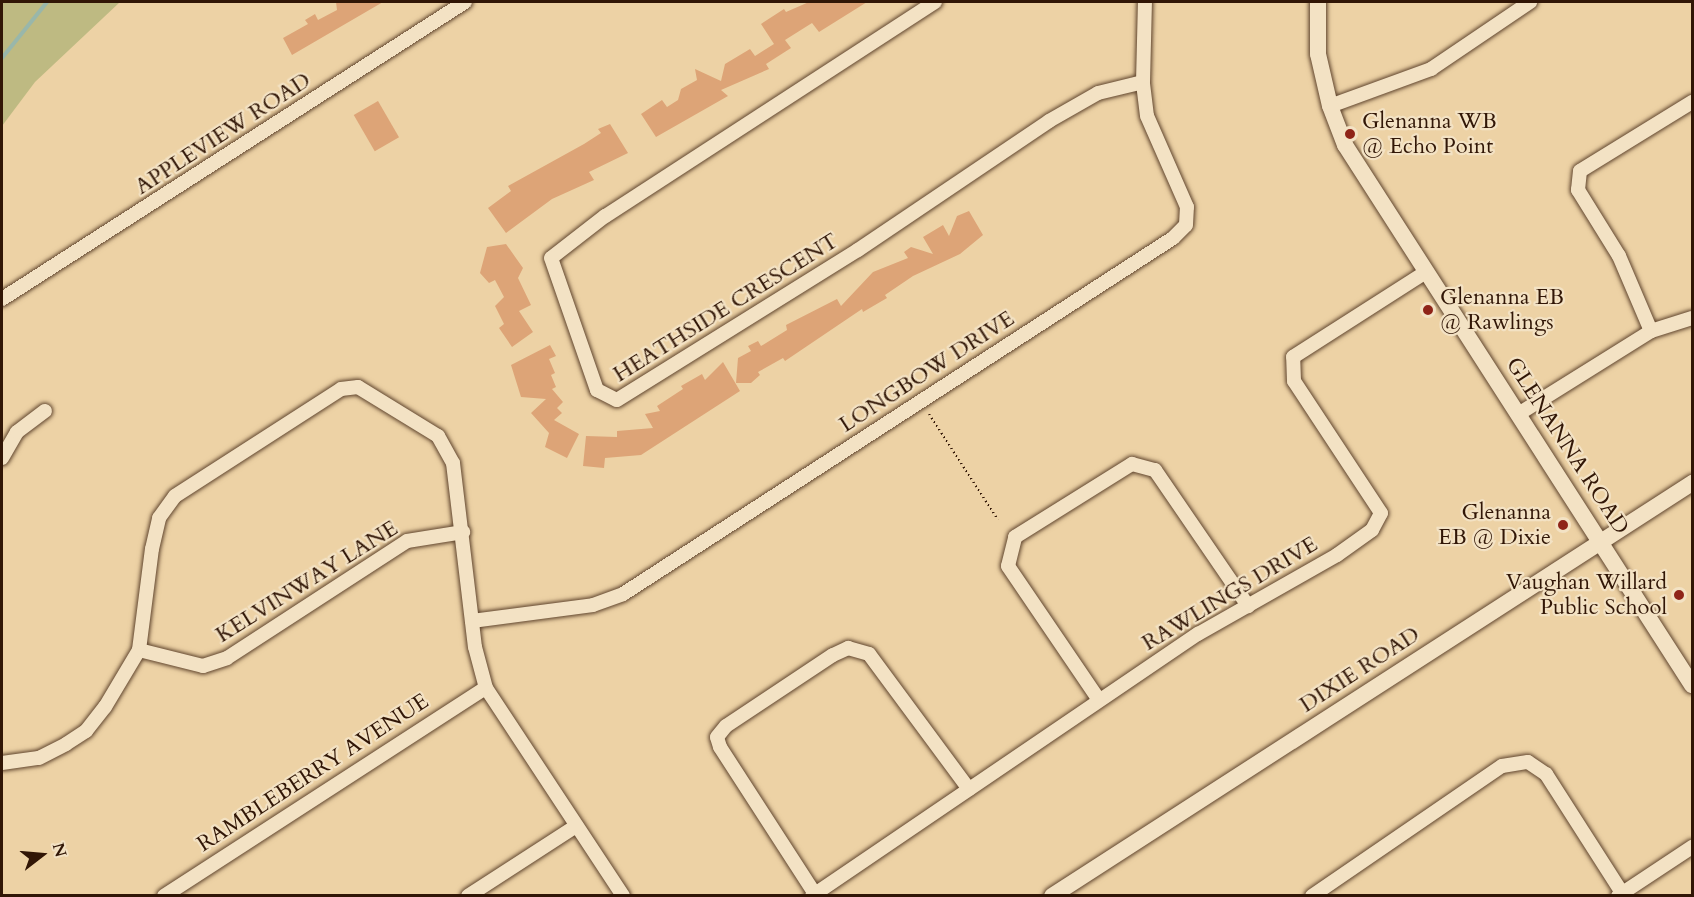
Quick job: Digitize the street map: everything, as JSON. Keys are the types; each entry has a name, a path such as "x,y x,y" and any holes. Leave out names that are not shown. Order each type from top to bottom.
{"street":[{"name":"APPLEVIEW ROAD","path":"2,299 465,2"},
{"name":"HEATHSIDE CRESCENT","path":"935,2 605,216 551,258 597,390 617,400 858,250 1050,121 1098,93 1143,82"},
{"name":"LONGBOW DRIVE","path":"472,621 593,605 623,594 1173,238 1186,225 1188,207 1148,116 1143,82 1145,2"},
{"name":"GLENANNA ROAD","path":"1318,2 1318,54 1330,106 1345,145 1602,540 1692,685"},
{"path":"1330,106 1431,69 1530,2"},
{"path":"1651,331 1619,256 1578,190 1580,171 1692,102"},
{"name":"RAWLINGS DRIVE","path":"814,895 1099,700 1248,606 1337,555 1372,530 1381,513 1294,381 1293,357 1426,272"},
{"path":"1520,413 1651,331 1692,318"},
{"path":"2,763 39,758 86,731 139,650 152,549 159,518 175,496 340,389 358,387 438,436 453,463 472,621 486,688 623,896"},
{"path":"2,458 17,432 45,411"},
{"path":"1099,700 1008,566 1015,537 1132,464 1155,470 1248,606"},
{"name":"DIXIE ROAD","path":"1052,896 1692,483"},
{"name":"KELVINWAY LANE","path":"139,650 203,666 226,658 407,541 463,532"},
{"path":"814,895 720,747 717,736 726,726 833,655 848,648 868,654 969,789"},
{"name":"RAMBLEBERRY AVENUE","path":"164,896 486,688"},
{"path":"1312,896 1502,766 1528,762 1546,774 1620,894 1692,847"},
{"path":"468,896 576,826"}],"path":[{"path":"929,414 998,520"}],"shaded area":[{"path":"2,2 120,2 35,82 2,126"}],"building":[{"path":"336,2 383,2 292,55 283,38 308,24 305,20 315,14 318,20 337,10"},
{"path":"809,2 867,2 819,32 812,23 785,40 791,48 766,64 769,69 721,90 728,96 656,137 641,114 662,100 667,107 678,100 681,89 697,80 695,69 721,81 725,64 750,49 755,56 774,44 761,24 784,9 786,12"},
{"path":"378,101 399,137 375,151 354,115"},
{"path":"610,124 628,153 589,172 594,180 552,199 506,233 488,208 511,191 508,186 584,144 601,133 598,129"},
{"path":"969,211 983,235 960,254 913,276 885,295 887,298 863,312 862,309 785,361 783,358 758,372 760,375 751,383 736,383 738,358 751,351 748,346 758,341 761,346 787,330 786,325 837,299 841,306 873,272 908,258 904,252 911,247 933,254 923,237 943,225 949,236 957,216"},
{"path":"506,244 523,268 518,278 531,305 519,311 533,332 512,347 499,328 504,324 495,306 504,297 495,280 489,283 480,273 487,247"},
{"path":"550,345 556,356 549,359 555,373 551,375 556,387 552,389 563,402 557,408 562,413 554,420 579,434 567,458 545,447 549,433 531,413 546,399 521,397 511,365"},
{"path":"723,362 740,391 641,455 605,458 604,468 583,466 586,436 617,437 617,431 653,428 645,414 660,411 657,406 683,389 681,386 702,374 705,380"}],"waterway":[{"path":"2,58 47,2"}],"place":[{"name":"Glenanna WB @ Echo Point","path":"1350,134"},
{"name":"Glenanna EB @ Rawlings","path":"1428,310"},
{"name":"Glenanna EB @ Dixie","path":"1563,525"},
{"name":"Vaughan Willard Public School","path":"1679,595"}]}
